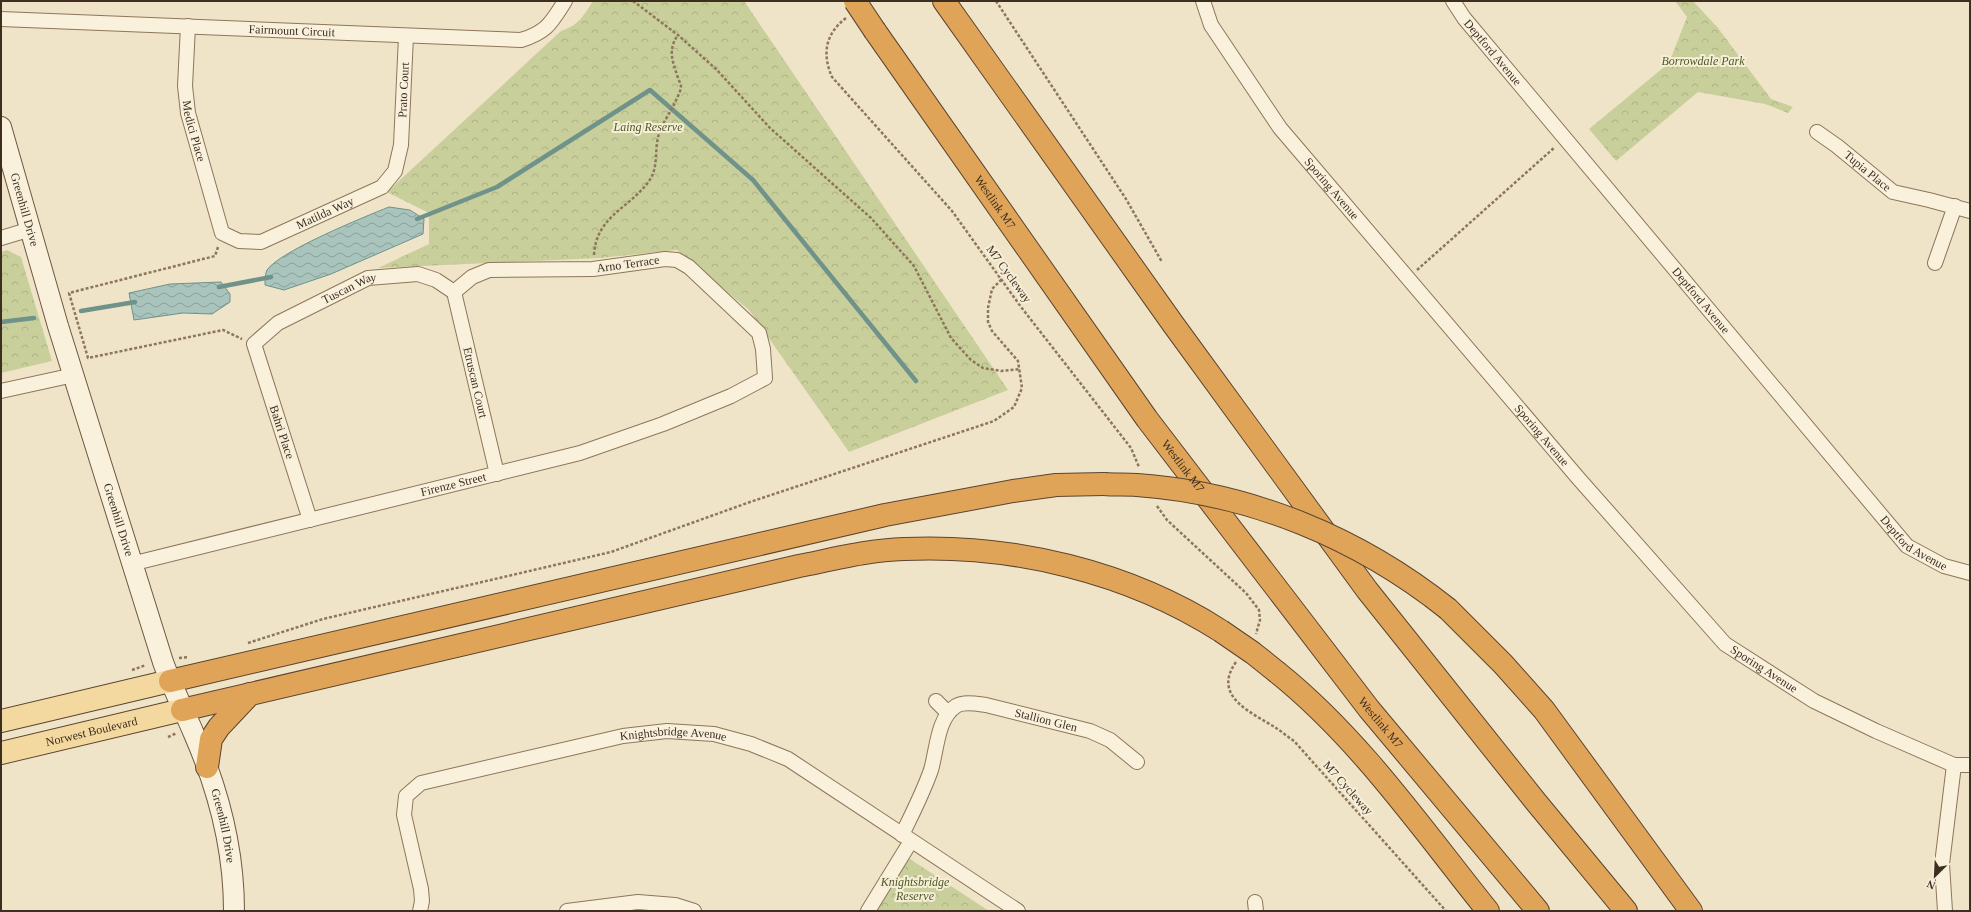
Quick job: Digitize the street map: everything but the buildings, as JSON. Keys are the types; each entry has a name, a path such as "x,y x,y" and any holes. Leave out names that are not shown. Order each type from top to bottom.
{"highway":[{"path":"944,1 1136,272 1367,590 1536,802 1626,911"},
{"name":"Westlink M7","path":"851,9 875,31 1147,419 1369,709 1538,911"},
{"path":"170,681 885,515 1013,491 1056,485 1137,485 1178,490 1237,502 1280,514 1315,528 1402,574 1448,609 1503,664 1544,710 1691,911"},
{"path":"182,710 799,566 848,556 904,549 967,550 1029,557 1092,572 1151,594 1199,617 1253,653 1307,697 1372,766 1488,911"},
{"path":"207,767 211,739 218,727 250,694"}],"main road":[{"path":"1,721 170,681"},
{"name":"Norwest Boulevard","path":"1,753 182,710"}],"street":[{"name":"Fairmount Circuit","path":"1,19 521,40 537,36 550,23 564,1"},
{"name":"Sporing Avenue","path":"1203,1 1211,25 1280,128 1579,479 1725,644 1814,701 1876,731 1954,765 1970,765"},
{"name":"Deptford Avenue","path":"1453,1 1464,18 1907,546 1944,566 1970,573"},
{"name":"Medici Place","path":"188,26 185,86 188,113 222,233"},
{"name":"Prato Court","path":"401,145 406,36"},
{"name":"Greenhill Drive","path":"1,127 131,564 170,681 207,767 222,815 232,862 234,911"},
{"name":"Tupia Place","path":"1817,132 1837,146 1892,192 1955,206 1970,212"},
{"name":"Matilda Way","path":"222,233 239,241 261,242 382,186 395,171 401,145"},
{"path":"1935,263 1955,206"},
{"path":"1,238 31,229"},
{"name":"Arno Terrace","path":"454,292 472,277 489,270 594,269 664,259 677,260 690,267 759,332 763,350 765,378"},
{"name":"Tuscan Way","path":"254,344 278,323 368,278 418,274 436,280 454,292"},
{"name":"Etruscan Court","path":"454,292 496,474"},
{"name":"Bahri Place","path":"254,344 310,520"},
{"path":"1,391 74,375"},
{"name":"Firenze Street","path":"131,564 580,453 656,426 731,396 765,378"},
{"path":"868,911 907,838 931,770 942,726 948,712 936,701"},
{"name":"Stallion Glen","path":"948,712 957,705 986,705 1090,730 1110,740 1137,762"},
{"name":"Knightsbridge Avenue","path":"420,911 422,901 421,889 404,815 406,796 421,783 623,736 667,731 714,734 751,744 788,759 1018,911"},
{"path":"1945,911 1942,864 1954,765"},
{"path":"569,911 638,902 675,905 694,911"}],"path":[{"path":"632,1 678,36 717,70 770,128 871,218 914,266 951,338 971,360 983,368 1001,371 1020,369"},
{"path":"996,1 1126,199 1162,262"},
{"name":"M7 Cycleway","path":"851,9 833,30 828,42 827,65 832,77 940,196 1021,307 1132,448 1140,469"},
{"path":"594,269 594,250 603,225 609,218 636,196 650,180 655,164 658,135 677,100 681,87 671,56 672,42 678,36"},
{"path":"1408,278 1565,138"},
{"path":"222,233 215,256 68,293 88,358 223,330 254,344"},
{"path":"244,644 323,619 611,552 750,502 994,421 1014,407 1022,388 1020,369 1013,353 992,331 988,322 988,308 992,289 1002,279"},
{"path":"1155,503 1167,520 1216,567"},
{"path":"185,656 194,658"},
{"name":"M7 Cycleway","path":"1228,688 1233,698 1245,710 1277,728 1294,741 1446,911"}],"green space":[{"name":"Laing Reserve","path":"593,1 744,1 1008,390 849,452 749,310 677,250 600,258 378,268 429,244 429,213 387,192 561,31 576,23"},
{"name":"Borrowdale Park","path":"1675,1 1693,1 1718,28 1771,99 1793,107 1788,113 1765,104 1698,92 1616,161 1589,129 1669,63 1687,17"},
{"path":"7,250 21,257 52,361 1,373 1,252"},
{"name":"Knightsbridge Reserve","path":"907,857 989,911 875,911"}],"water":[{"path":"389,207 410,210 424,219 423,234 331,274 284,290 265,285 265,275 267,270 275,262 305,244 361,218"},
{"path":"221,282 230,294 230,302 212,314 183,313 134,320 129,293 170,284"}],"waterway":[{"path":"417,219 497,187 650,90 753,180 916,381"},
{"path":"219,287 271,277"},
{"path":"81,311 135,302"},
{"path":"1,322 34,318"}]}
